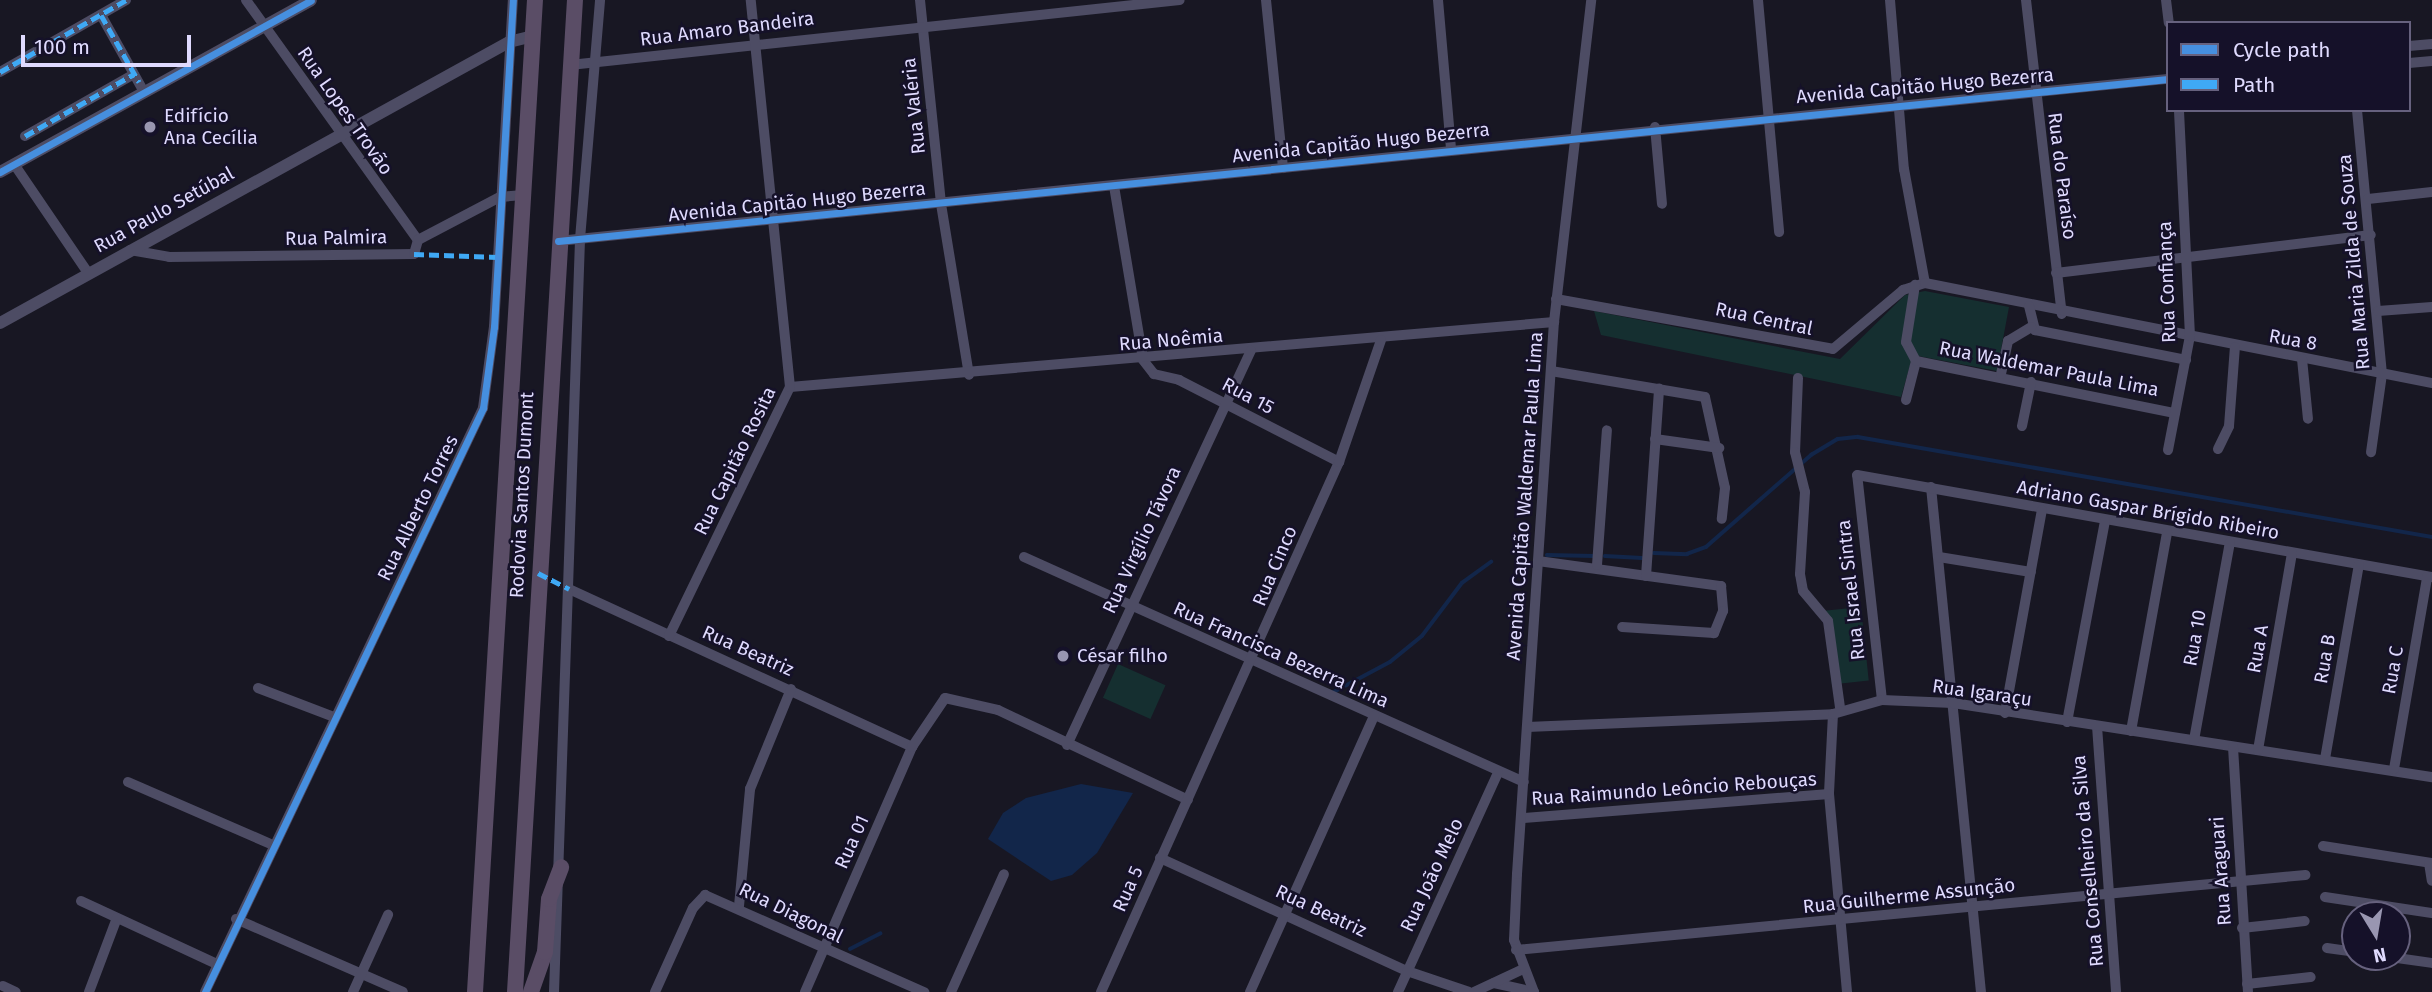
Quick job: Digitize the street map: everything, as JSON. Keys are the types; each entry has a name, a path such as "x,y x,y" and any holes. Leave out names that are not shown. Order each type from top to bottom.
{"highway":[{"name":"Rodovia Santos Dumont","path":"475,992 535,0"},
{"name":"Rodovia Santos Dumont","path":"515,992 558,241 575,0"},
{"path":"531,992 545,952 550,899 561,867"}],"street":[{"path":"0,72 126,0"},
{"name":"Rua Lopes Trovão","path":"246,0 340,136 418,240"},
{"path":"0,172 311,0"},
{"name":"Rua Alberto Torres","path":"205,992 236,919 483,408 513,0"},
{"path":"554,992 561,867 580,239 600,0"},
{"name":"Rua Capitão Rosita","path":"669,636 790,387 751,0"},
{"name":"Rua Valéria","path":"920,0 941,204 969,375"},
{"name":"Rua Amaro Bandeira","path":"570,65 923,24 1180,0"},
{"path":"1266,0 1283,168"},
{"path":"1438,0 1451,150"},
{"name":"Avenida Capitão Waldemar Paula Lima","path":"1534,992 1521,970 1516,950 1527,727 1556,299 1591,0"},
{"path":"1758,0 1779,232"},
{"path":"1889,0 1896,104 1920,284 1906,342 1916,361 1906,401"},
{"name":"Rua do Paraíso","path":"2026,0 2034,92 2062,314"},
{"path":"2166,0 2169,21"},
{"path":"101,15 144,92"},
{"name":"Rua Paulo Setúbal","path":"0,323 509,42 533,36"},
{"path":"2411,46 2432,44"},
{"path":"2411,63 2432,61"},
{"path":"25,136 134,74"},
{"name":"Avenida Capitão Hugo Bezerra","path":"558,241 1114,186 1769,115 2166,79"},
{"name":"Rua Confiança","path":"2168,450 2190,336 2179,112"},
{"name":"Rua Maria Zilda de Souza","path":"2357,112 2368,199 2382,374 2371,452"},
{"path":"1654,127 1662,204"},
{"path":"14,164 88,274"},
{"path":"1114,186 1143,360"},
{"path":"2368,199 2432,192"},
{"name":"Rua Palmira","path":"130,250 195,257 414,254 418,240 500,197 523,195"},
{"path":"2056,273 2371,235"},
{"path":"1920,284 2062,314 2190,336"},
{"name":"Rua Central","path":"1556,299 1833,349 1920,284"},
{"path":"2029,306 2031,327"},
{"path":"2378,311 2432,307"},
{"name":"Rua Noêmia","path":"790,387 969,375 1381,340 1554,322"},
{"path":"2001,374 2008,341 2031,327 2186,360"},
{"name":"Rua 8","path":"2190,336 2235,347 2432,383"},
{"name":"Rua Cinco","path":"1188,800 1252,664 1339,462 1381,340"},
{"path":"2218,449 2229,426 2235,347"},
{"name":"Rua Virgílio Távora","path":"1067,745 1251,351"},
{"path":"2302,359 2308,419"},
{"name":"Rua 15","path":"1143,360 1154,374 1226,405 1339,462"},
{"name":"Rua Waldemar Paula Lima","path":"1916,361 2001,374 2175,413"},
{"path":"1551,371 1658,388 1708,400 1726,488 1722,519"},
{"path":"1798,378 1801,582 1828,621 1836,710 1829,794 1847,992"},
{"path":"2022,426 2031,382"},
{"path":"1646,576 1658,388"},
{"path":"1597,565 1607,430"},
{"path":"1655,439 1718,448"},
{"name":"Adriano Gaspar Brígido Ribeiro","path":"1857,475 2430,577"},
{"name":"Rua Israel Sintra","path":"1857,475 1882,700"},
{"path":"1931,487 1982,992"},
{"path":"2005,713 2042,510"},
{"path":"2067,722 2105,521"},
{"path":"2132,732 2167,532"},
{"name":"Rua 10","path":"2194,740 2230,542"},
{"name":"Rua A","path":"2258,750 2292,554"},
{"name":"Rua Francisca Bezerra Lima","path":"1024,557 1252,664 1524,782"},
{"path":"1939,557 2031,572"},
{"path":"1538,561 1597,565 1646,576 1718,584 1720,628 1710,634 1622,627"},
{"name":"Rua B","path":"2325,760 2359,565"},
{"name":"Rua C","path":"2394,769 2430,577"},
{"name":"Rua Beatriz","path":"569,589 912,747"},
{"path":"258,688 334,717"},
{"path":"738,906 750,789 791,689"},
{"name":"Rua 01","path":"805,992 912,747 933,708 945,698 962,697 1067,745"},
{"name":"Rua Igaraçu","path":"1527,727 1836,710 1882,700 1953,703 2232,747 2394,769 2432,777"},
{"path":"1250,992 1374,716"},
{"name":"Rua Conselheiro da Silva","path":"2097,726 2116,992"},
{"path":"1067,745 1188,800"},
{"name":"Rua Araguari","path":"2232,747 2238,883 2248,988"},
{"name":"Rua João Melo","path":"1398,992 1498,773"},
{"path":"128,782 273,845"},
{"name":"Rua Raimundo Leôncio Rebouças","path":"1522,818 1829,794"},
{"name":"Rua 5","path":"1101,992 1188,800"},
{"path":"2323,846 2431,863 2432,880"},
{"name":"Rua Beatriz","path":"1160,858 1286,913 1407,971 1471,992 1521,970"},
{"path":"951,992 1004,873"},
{"name":"Rua Guilherme Assunção","path":"1516,950 1839,922 1973,906 2108,896 2305,875"},
{"name":"Rua Diagonal","path":"655,992 700,898 711,895 824,950 923,992"},
{"path":"2325,897 2432,913"},
{"path":"81,901 217,964"},
{"path":"354,992 388,915"},
{"path":"89,992 117,918"},
{"path":"236,919 403,992"},
{"path":"2242,928 2305,920"},
{"path":"2327,948 2341,950"},
{"path":"2411,960 2432,963"},
{"path":"2248,988 2311,977"},
{"path":"1493,983 1534,992"},
{"path":"4,986 16,992"}],"green space":[{"path":"1925,291 2009,307 1997,371 1913,355 1901,397 1601,335 1594,311 1840,359 1905,295"},
{"path":"1861,607 1869,681 1832,684 1824,611"},
{"path":"1118,664 1166,685 1150,719 1103,698"}],"water":[{"path":"1081,784 1133,793 1097,853 1072,875 1051,881 988,839 1003,813 1026,798"}],"waterway":[{"path":"1654,553 1687,554 1706,547 1811,455 1838,439 1858,437 2432,537"},
{"path":"1547,555 1594,556"},
{"path":"1605,556 1642,558"},
{"path":"1330,694 1390,662 1422,636 1462,583 1491,562"},
{"path":"850,949 880,934"}],"marked path":[{"path":"0,72 126,0"},
{"path":"101,15 139,82"},
{"path":"25,136 134,74"},
{"path":"414,254 498,257"},
{"path":"538,573 569,589"}],"cycle path":[{"path":"0,172 311,0"},
{"path":"205,992 483,408 494,327 513,0"},
{"path":"558,241 2166,79"}],"place":[{"name":"Edifício Ana Cecília","path":"150,127"},
{"name":"César filho","path":"1063,656"}]}
